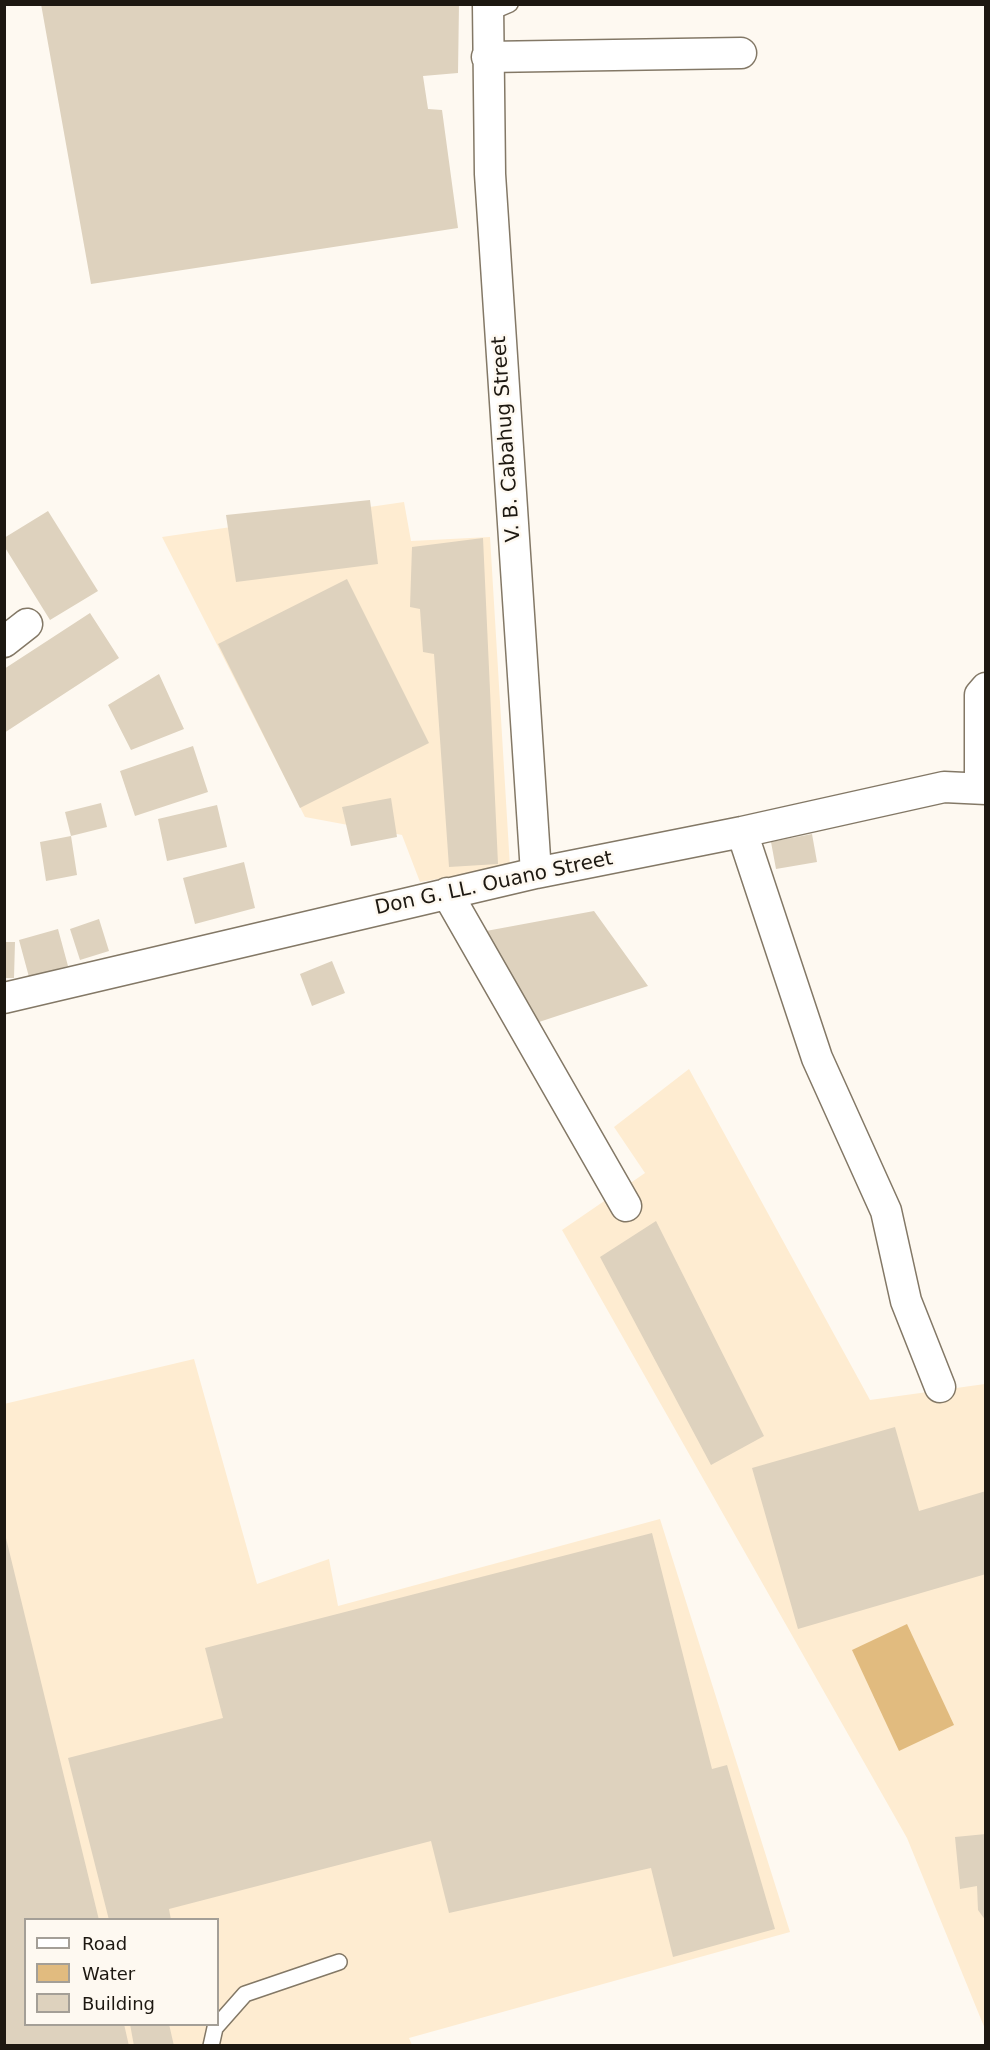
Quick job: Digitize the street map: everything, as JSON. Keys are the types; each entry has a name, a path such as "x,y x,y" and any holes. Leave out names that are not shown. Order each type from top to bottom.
{"street":[{"name":"V. B. Cabahug Street","path":"496,7 487,57 490,174 536,873"},
{"path":"487,57 741,53"},
{"path":"983,789 980,695 986,688"},
{"name":"Don G. LL. Ouano Street","path":"4,998 536,873 742,832 944,787 983,789"},
{"path":"742,832 817,1058 886,1211 906,1301 940,1387"},
{"path":"447,893 626,1206"}],"lane":[{"path":"219,2023 245,1994 339,1962"},
{"path":"211,2046 217,2026"}],"shaded area":[{"path":"404,502 411,541 490,537 510,867 420,882 402,835 305,817 162,537"},
{"path":"689,1069 870,1400 985,1384 985,2029 907,1838 562,1230 645,1173 614,1127"},
{"path":"194,1359 257,1584 329,1559 338,1606 660,1519 790,1932 409,2038 412,2045 5,2045 4,1404"}],"water":[{"path":"907,1624 954,1725 899,1751 852,1650"}],"building":[{"path":"41,4 459,4 458,73 423,76 428,109 442,110 458,228 91,284"},
{"path":"370,500 378,564 236,582 226,515"},
{"path":"48,511 98,591 50,620 4,546 4,538"},
{"path":"483,538 498,864 449,867 434,654 423,652 420,609 410,607 412,547"},
{"path":"347,579 429,743 300,808 218,644"},
{"path":"90,613 119,658 4,733 4,669"},
{"path":"159,674 184,729 131,750 108,705"},
{"path":"193,746 208,792 135,816 120,771"},
{"path":"391,798 397,837 351,846 342,807"},
{"path":"101,803 107,827 71,836 65,812"},
{"path":"217,805 227,847 167,861 158,819"},
{"path":"812,834 817,862 776,869 771,842"},
{"path":"71,836 77,875 46,881 40,842"},
{"path":"244,862 255,908 195,924 183,878"},
{"path":"594,911 648,986 539,1022 486,931"},
{"path":"99,919 109,951 80,960 70,929"},
{"path":"58,929 68,966 29,977 19,940"},
{"path":"4,942 15,942 14,978 4,978"},
{"path":"332,961 345,993 312,1006 300,974"},
{"path":"656,1221 764,1436 711,1465 600,1257"},
{"path":"895,1427 919,1511 986,1491 986,1574 798,1629 752,1468"},
{"path":"652,1533 712,1769 727,1765 775,1929 673,1957 651,1868 449,1913 431,1841 169,1909 171,1918 108,1918 68,1758 223,1718 205,1648"},
{"path":"5,1534 99,1918 24,1918 24,2026 124,2026 129,2046 4,2046"},
{"path":"986,1834 986,1921 978,1910 977,1886 960,1889 955,1837"},
{"path":"130,2026 169,2026 174,2046 134,2046"}]}
